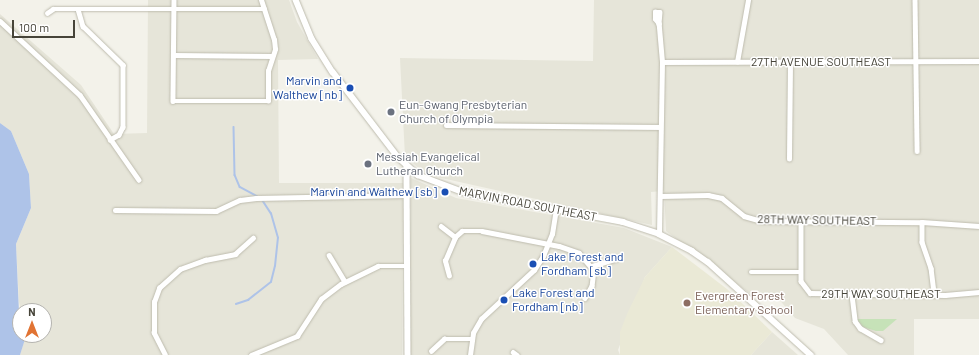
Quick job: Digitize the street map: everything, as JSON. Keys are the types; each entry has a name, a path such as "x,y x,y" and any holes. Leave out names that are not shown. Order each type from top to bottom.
{"street":[{"path":"174,0 173,101 268,101 268,71 274,40 261,0"},
{"name":"MARVIN ROAD SOUTHEAST","path":"296,0 318,49 376,130 407,166 427,180 453,189 623,222 659,234 692,251 708,262 811,355"},
{"path":"737,62 748,0"},
{"path":"915,0 917,151"},
{"path":"47,13 53,9 265,9"},
{"path":"78,9 83,26 123,65 123,127 118,135 110,140"},
{"path":"0,21 72,86 139,180"},
{"path":"659,24 662,62 660,127 661,196 659,234"},
{"path":"173,55 272,56"},
{"name":"27TH AVENUE SOUTHEAST","path":"662,62 979,61"},
{"path":"789,159 790,62"},
{"path":"446,125 660,127"},
{"path":"407,166 408,355"},
{"path":"115,210 216,211 240,200 256,198 407,195"},
{"name":"28TH WAY SOUTHEAST","path":"661,196 708,195 722,198 744,216 753,219 801,222 922,222 979,226"},
{"path":"470,355 471,339 481,319 534,270 549,244 556,209"},
{"name":"29TH WAY SOUTHEAST","path":"801,222 801,281 810,293 852,295 979,292"},
{"path":"922,222 922,242 931,268 934,294"},
{"path":"441,226 455,237"},
{"path":"449,276 445,261 455,237 462,231 472,230 549,244 579,253 592,266 593,282 585,298"},
{"path":"165,355 154,333 154,302 159,288 180,270 206,260 235,254 253,238"},
{"path":"329,256 345,282"},
{"path":"592,266 618,258"},
{"path":"251,355 297,336 321,299 345,282 378,266 407,266"},
{"path":"751,272 800,272"},
{"path":"852,295 855,321 860,328 881,340"},
{"path":"431,351 444,339 471,339"}],"shaded area":[{"path":"148,0 289,0 297,22 318,59 278,60 279,183 403,183 402,355 20,355 24,343 52,343 52,303 19,302 16,244 31,208 29,174 11,131 0,123 0,14 81,85 114,134 147,133"},
{"path":"594,0 979,0 979,319 914,319 914,355 848,355 824,329 795,318 777,297 756,298 666,231 664,191 651,192 652,225 428,175 405,157 400,58 593,61"},
{"path":"411,178 456,198 624,228 672,247 645,277 618,350 620,355 410,355"},
{"name":"Evergreen Forest Elementary School","path":"672,247 727,289 772,332 751,355 620,355 620,332 627,314 645,277"},
{"path":"772,332 798,355 751,355"}],"green space":[{"path":"856,319 897,319 883,331 876,331 863,327"}],"water":[{"path":"0,123 11,131 29,174 31,208 16,244 19,303 12,303 12,343 24,343 20,355 0,355"}],"waterway":[{"path":"234,127 235,175 240,187 257,196"},
{"path":"236,304 248,300 271,282 275,266 278,238 271,214 262,200"}],"place":[{"name":"Marvin and Walthew [nb]","path":"350,88"},
{"name":"Eun-Gwang Presbyterian Church of Olympia","path":"391,112"},
{"name":"Messiah Evangelical Lutheran Church","path":"368,164"},
{"name":"Marvin and Walthew [sb]","path":"445,192"},
{"name":"Lake Forest and Fordham [sb]","path":"533,264"},
{"name":"Lake Forest and Fordham [nb]","path":"504,300"},
{"name":"Evergreen Forest Elementary School","path":"687,303"}]}
